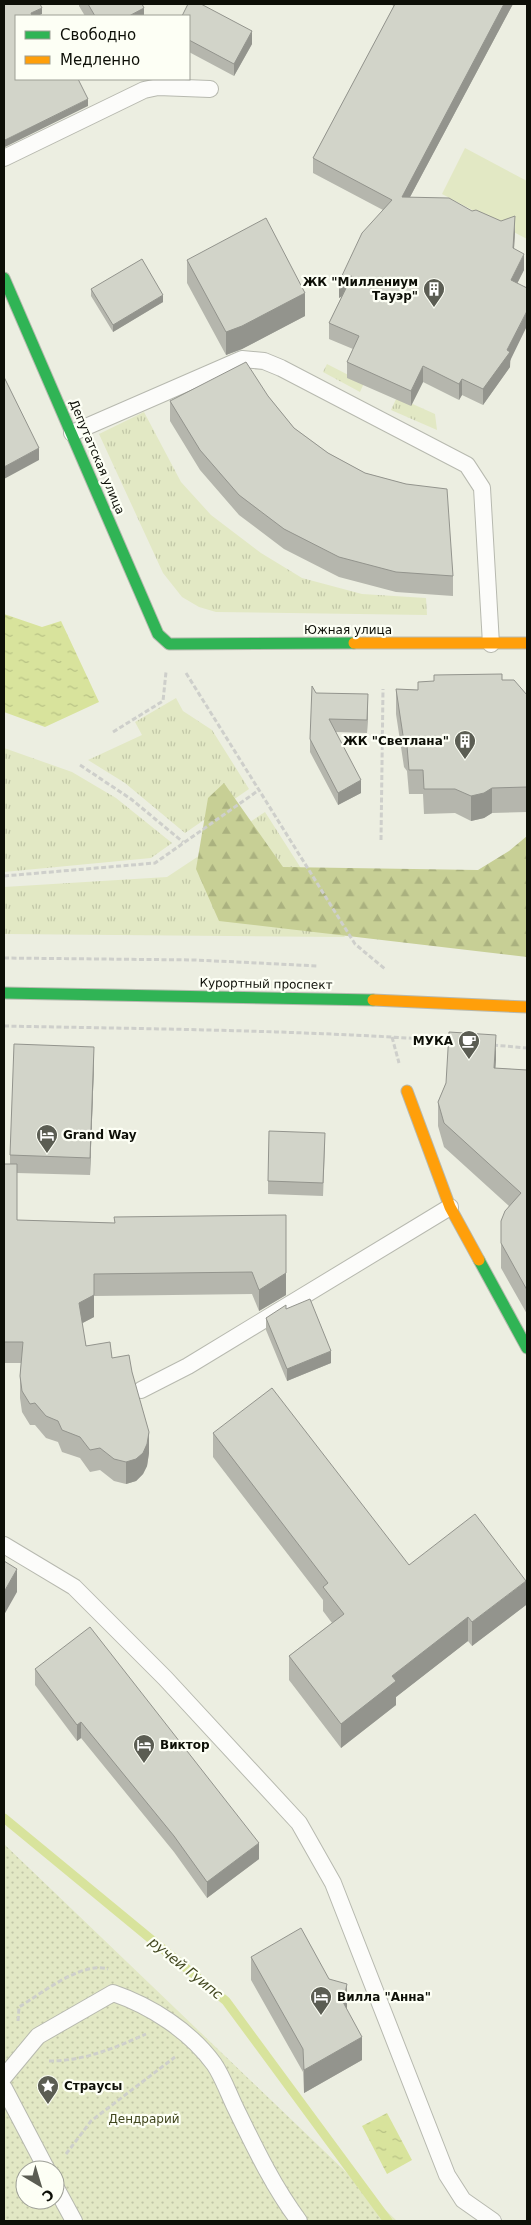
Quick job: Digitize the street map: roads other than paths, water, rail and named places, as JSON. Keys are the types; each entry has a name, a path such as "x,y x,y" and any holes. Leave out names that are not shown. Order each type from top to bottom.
{"street":[{"name":"Депутатская улица","path":"4,278 158,634 169,644"},
{"name":"Южная улица","path":"169,644 527,643"},
{"name":"Курортный проспект","path":"4,993 388,1000 527,1007"},
{"path":"407,1091 450,1207 527,1348"}],"lane":[{"path":"4,158 144,90 158,87 210,89"},
{"path":"72,432 242,359 264,361 281,368 467,465 482,488 491,644"},
{"path":"141,1390 188,1366 450,1207"},
{"path":"4,1545 74,1587 165,1678 299,1824 332,1883 447,2176 463,2200 493,2221"},
{"path":"4,2077 38,2036 113,1993 138,2002 153,2010 193,2041 214,2065 271,2180 300,2221"},
{"path":"4,2088 42,2160"},
{"path":"65,2204 74,2221"}],"water":[{"path":"4,614 42,627 61,621 99,702 45,727 4,712"},
{"path":"387,2113 412,2160 387,2174 362,2126"}],"waterway":[{"name":"ручей Гуипс","path":"4,1818 226,2001 388,2221"}],"place":[{"name":"ЖК \"Миллениум Тауэр\"","path":"434,308"},
{"name":"ЖК \"Светлана\"","path":"465,760"},
{"name":"МУКА","path":"469,1060"},
{"name":"Grand Way","path":"47,1154"},
{"name":"Виктор","path":"144,1764"},
{"name":"Вилла \"Анна\"","path":"321,2016"},
{"name":"Страусы","path":"48,2105"}],"park label":[{"name":"Дендрарий","path":"144,2119"}]}
